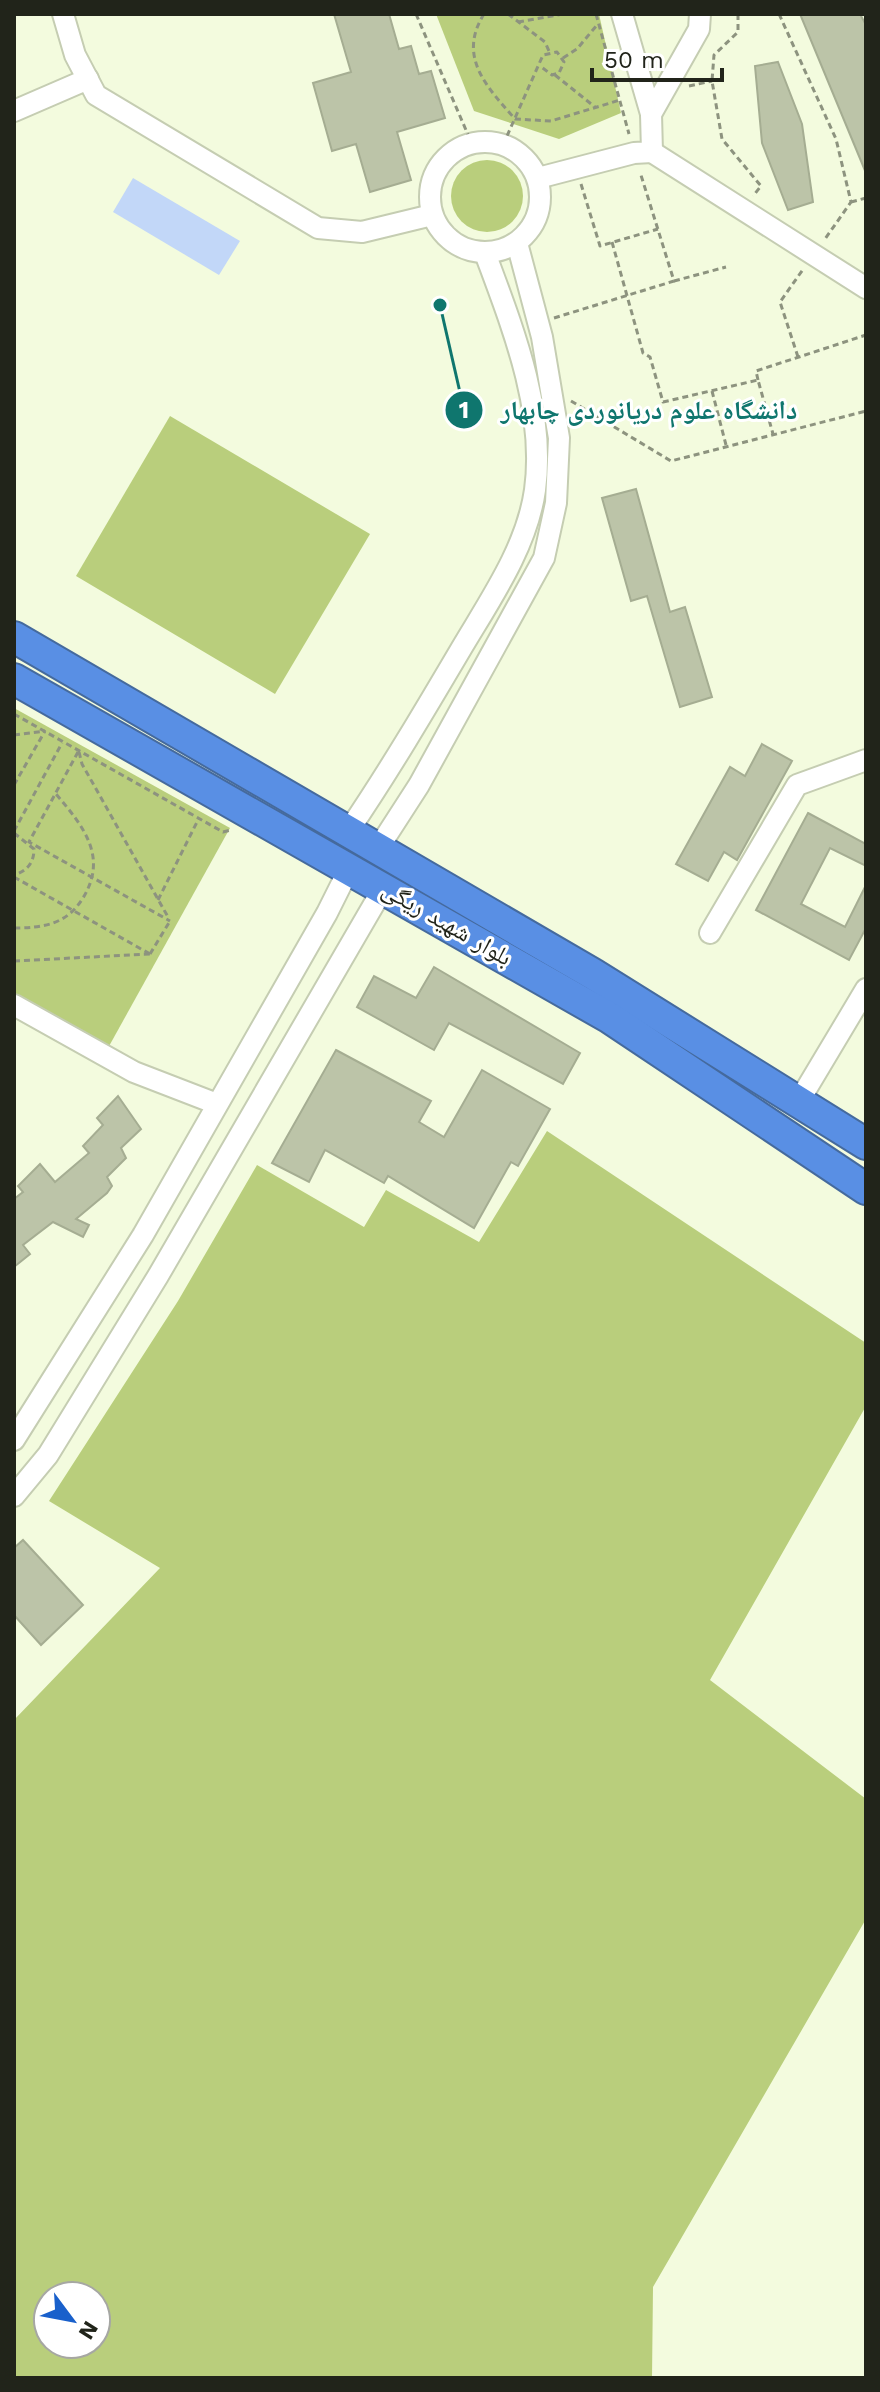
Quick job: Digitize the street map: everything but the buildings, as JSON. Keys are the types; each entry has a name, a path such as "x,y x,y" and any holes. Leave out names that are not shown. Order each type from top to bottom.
{"highway":[{"name":"بلوار شهید ریگی","path":"14,637 379,847 866,1144"},
{"name":"بلوار شهید ریگی","path":"14,679 350,867 610,1018 866,1189"}],"street":[{"path":"63,14 75,55 96,95 318,228 362,232 432,215"},
{"path":"622,14 651,114"},
{"path":"643,153 651,114 699,29 700,14"},
{"path":"14,111 88,79"},
{"path":"472,144 503,145 528,161 538,178 541,196 538,214 530,230 517,243 485,253 453,243 440,231 432,215 429,196 433,177 443,161 458,148 472,144"},
{"path":"538,178 643,153 744,209 866,288"},
{"path":"379,847 419,785 544,558 556,503 559,438 538,323 517,243"},
{"path":"349,830 391,770 495,591 524,532 535,488 534,421 515,335 485,253"},
{"path":"710,933 797,785 866,760"},
{"path":"48,1455 16,1437 143,1235 327,913 350,867"},
{"path":"14,1496 48,1455 158,1276 384,887"},
{"path":"327,913 357,931"},
{"path":"799,1101 866,989"},
{"path":"14,1005 134,1072 217,1104"}],"path":[{"path":"416,14 472,144"},
{"path":"484,14 472,44 475,65 482,80 515,119 551,121 620,100"},
{"path":"508,14 545,42 550,51 563,58"},
{"path":"518,22 563,14"},
{"path":"596,14 620,100 643,153 658,229 674,281"},
{"path":"738,14 738,32 714,55 712,81 722,139 761,186 744,209"},
{"path":"779,14 836,139 851,202"},
{"path":"563,58 577,49 598,24"},
{"path":"503,145 541,58 550,51"},
{"path":"555,75 562,70 563,58"},
{"path":"540,66 544,73 555,75 595,107"},
{"path":"682,99 689,85 712,81"},
{"path":"576,168 600,246 658,229"},
{"path":"798,357 780,302 851,202 866,198"},
{"path":"612,242 643,353 650,357 663,402 758,380"},
{"path":"538,323 726,267"},
{"path":"773,435 756,371 866,335"},
{"path":"551,389 671,461 866,411"},
{"path":"712,391 727,447"},
{"path":"14,714 223,832 268,821"},
{"path":"14,735 45,731"},
{"path":"14,785 45,731"},
{"path":"63,741 14,832 170,921"},
{"path":"29,842 78,750"},
{"path":"78,750 82,764 170,921"},
{"path":"14,773 20,775"},
{"path":"14,928 61,923 75,911 95,879 96,860 88,842 74,815 55,792"},
{"path":"158,900 199,818"},
{"path":"14,876 27,869 34,859 34,849 29,842"},
{"path":"14,876 150,954"},
{"path":"150,954 170,921"},
{"path":"14,961 150,954"}],"green space":[{"path":"436,14 599,14 621,113 559,139 474,111"},
{"path":"487,160 507,166 517,176 523,196 517,216 507,226 487,232 467,226 457,216 451,196 457,176 467,166"},
{"path":"170,416 370,534 275,694 76,576"},
{"path":"14,708 230,828 108,1048 14,994"},
{"path":"547,1131 866,1343 866,1406 710,1680 866,1799 866,1919 653,2287 652,2378 14,2378 14,1720 160,1568 49,1501 178,1301 257,1165 364,1227 386,1190 479,1242"}],"water":[{"path":"133,178 240,241 219,275 113,212"}],"place":[{"name":"دانشگاه علوم دریانوردی چابهار","path":"440,305"}]}
